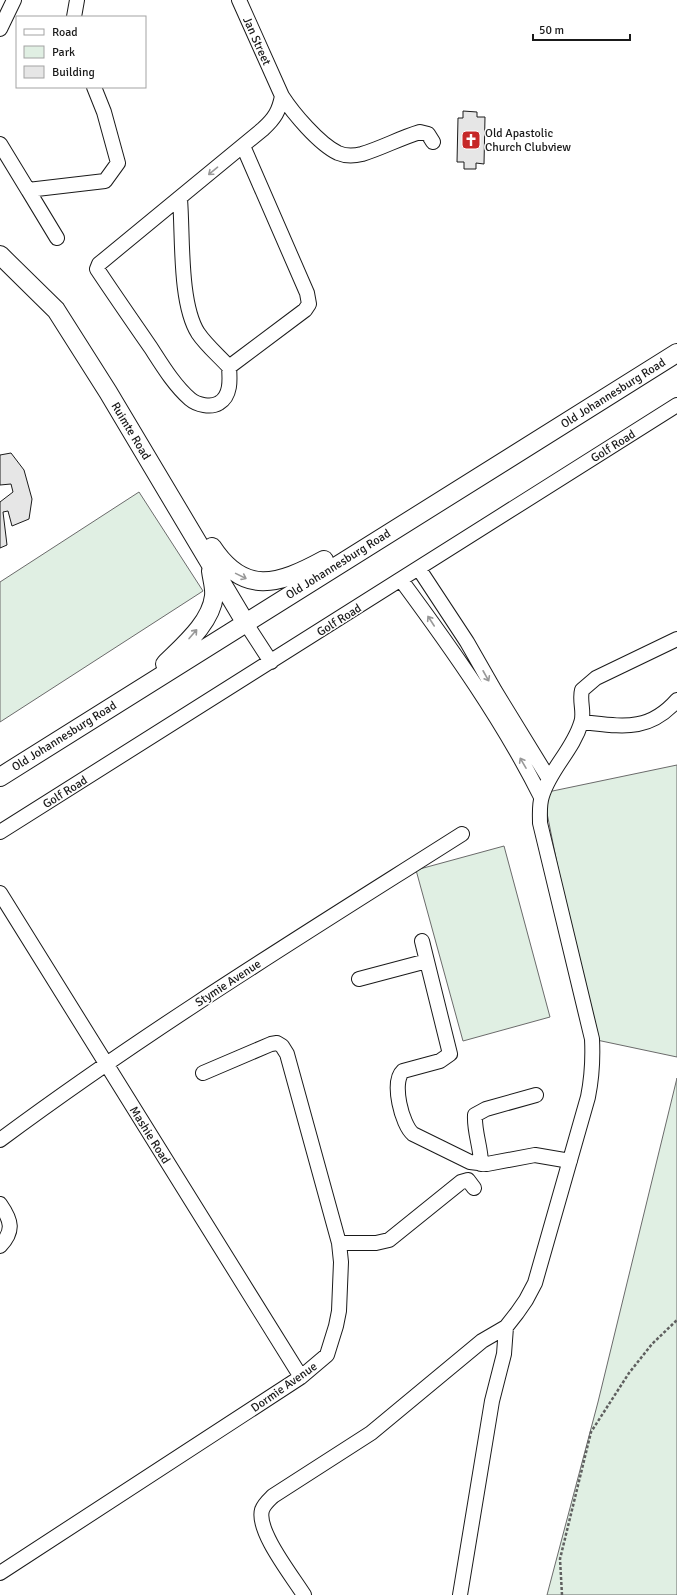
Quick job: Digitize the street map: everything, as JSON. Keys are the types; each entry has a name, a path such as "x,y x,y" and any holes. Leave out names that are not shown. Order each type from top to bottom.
{"main road":[{"name":"Ruimte Road","path":"0,254 56,310 126,423 245,622"},
{"name":"Old Johannesburg Road","path":"0,777 245,622 677,353"},
{"path":"126,423 166,475 222,562 235,574 250,580 269,582 288,577 306,570 355,543 381,532 397,528"},
{"path":"147,684 203,623 211,610 214,595 211,564"}],"street":[{"path":"0,29 14,0"},
{"path":"74,16 77,0"},
{"name":"Jan Street","path":"239,0 282,96 293,112 318,137 339,154 362,154 420,132 428,134 433,142"},
{"path":"28,190 105,181 118,163 108,123 94,88"},
{"path":"180,199 184,285 190,312 199,334 229,367 229,388 223,401 215,405 199,405 190,400 171,378 97,269 99,264 180,199 274,119 279,111 282,96"},
{"path":"0,144 57,238"},
{"path":"229,367 305,310 309,304 307,293 243,146"},
{"name":"Golf Road","path":"0,832 677,405"},
{"path":"419,569 467,642 498,698 549,780"},
{"path":"401,580 484,700 524,764 542,798"},
{"path":"245,622 271,662"},
{"path":"304,1595 266,1534 261,1522 264,1506 273,1496 371,1433 482,1341 506,1327 526,1300 533,1287 570,1161 591,1082 593,1050 592,1039 540,823 542,798 549,780 562,761 582,722 581,693 586,685 596,678 677,639"},
{"path":"582,722 627,726 645,724 667,710 677,700"},
{"name":"Stymie Avenue","path":"0,1140 105,1063 294,940 462,834"},
{"name":"Mashie Road","path":"0,893 301,1377"},
{"path":"422,941 450,1054 440,1061 403,1071 399,1075 397,1085 407,1129 413,1134 470,1162 481,1164 535,1155 570,1161"},
{"path":"359,979 427,961"},
{"name":"Dormie Avenue","path":"0,1573 301,1377 327,1355 339,1311 341,1262 339,1243 287,1054 282,1046 277,1043 271,1044 203,1073"},
{"path":"481,1164 481,1152 475,1128 475,1115 486,1109 536,1095"},
{"path":"339,1243 376,1243 389,1240 461,1182 468,1180 474,1188"},
{"path":"0,1204 6,1213 10,1226 8,1237 0,1246"},
{"path":"460,1595 492,1401 504,1354 506,1327"},
{"path":"482,1341 504,1354"}],"path":[{"path":"562,1595 560,1560 591,1432 629,1373 652,1344 677,1320"}],"green space":[{"path":"139,492 203,591 0,722 0,582"},
{"path":"677,765 677,1057 592,1039 543,793"},
{"path":"504,846 550,1017 463,1041 416,870"},
{"path":"677,1078 677,1595 547,1595 598,1402"}],"building":[{"name":"Old Apastolic Church Clubview","path":"463,111 477,112 477,117 485,117 484,164 476,163 476,169 464,169 464,162 457,162 458,118 463,118"},
{"path":"11,453 24,470 32,499 29,519 12,526 8,511 3,512 7,545 0,548 0,502 13,492 11,484 0,485 0,455"}],"place":[{"name":"Old Apastolic Church Clubview","path":"471,140"}]}
